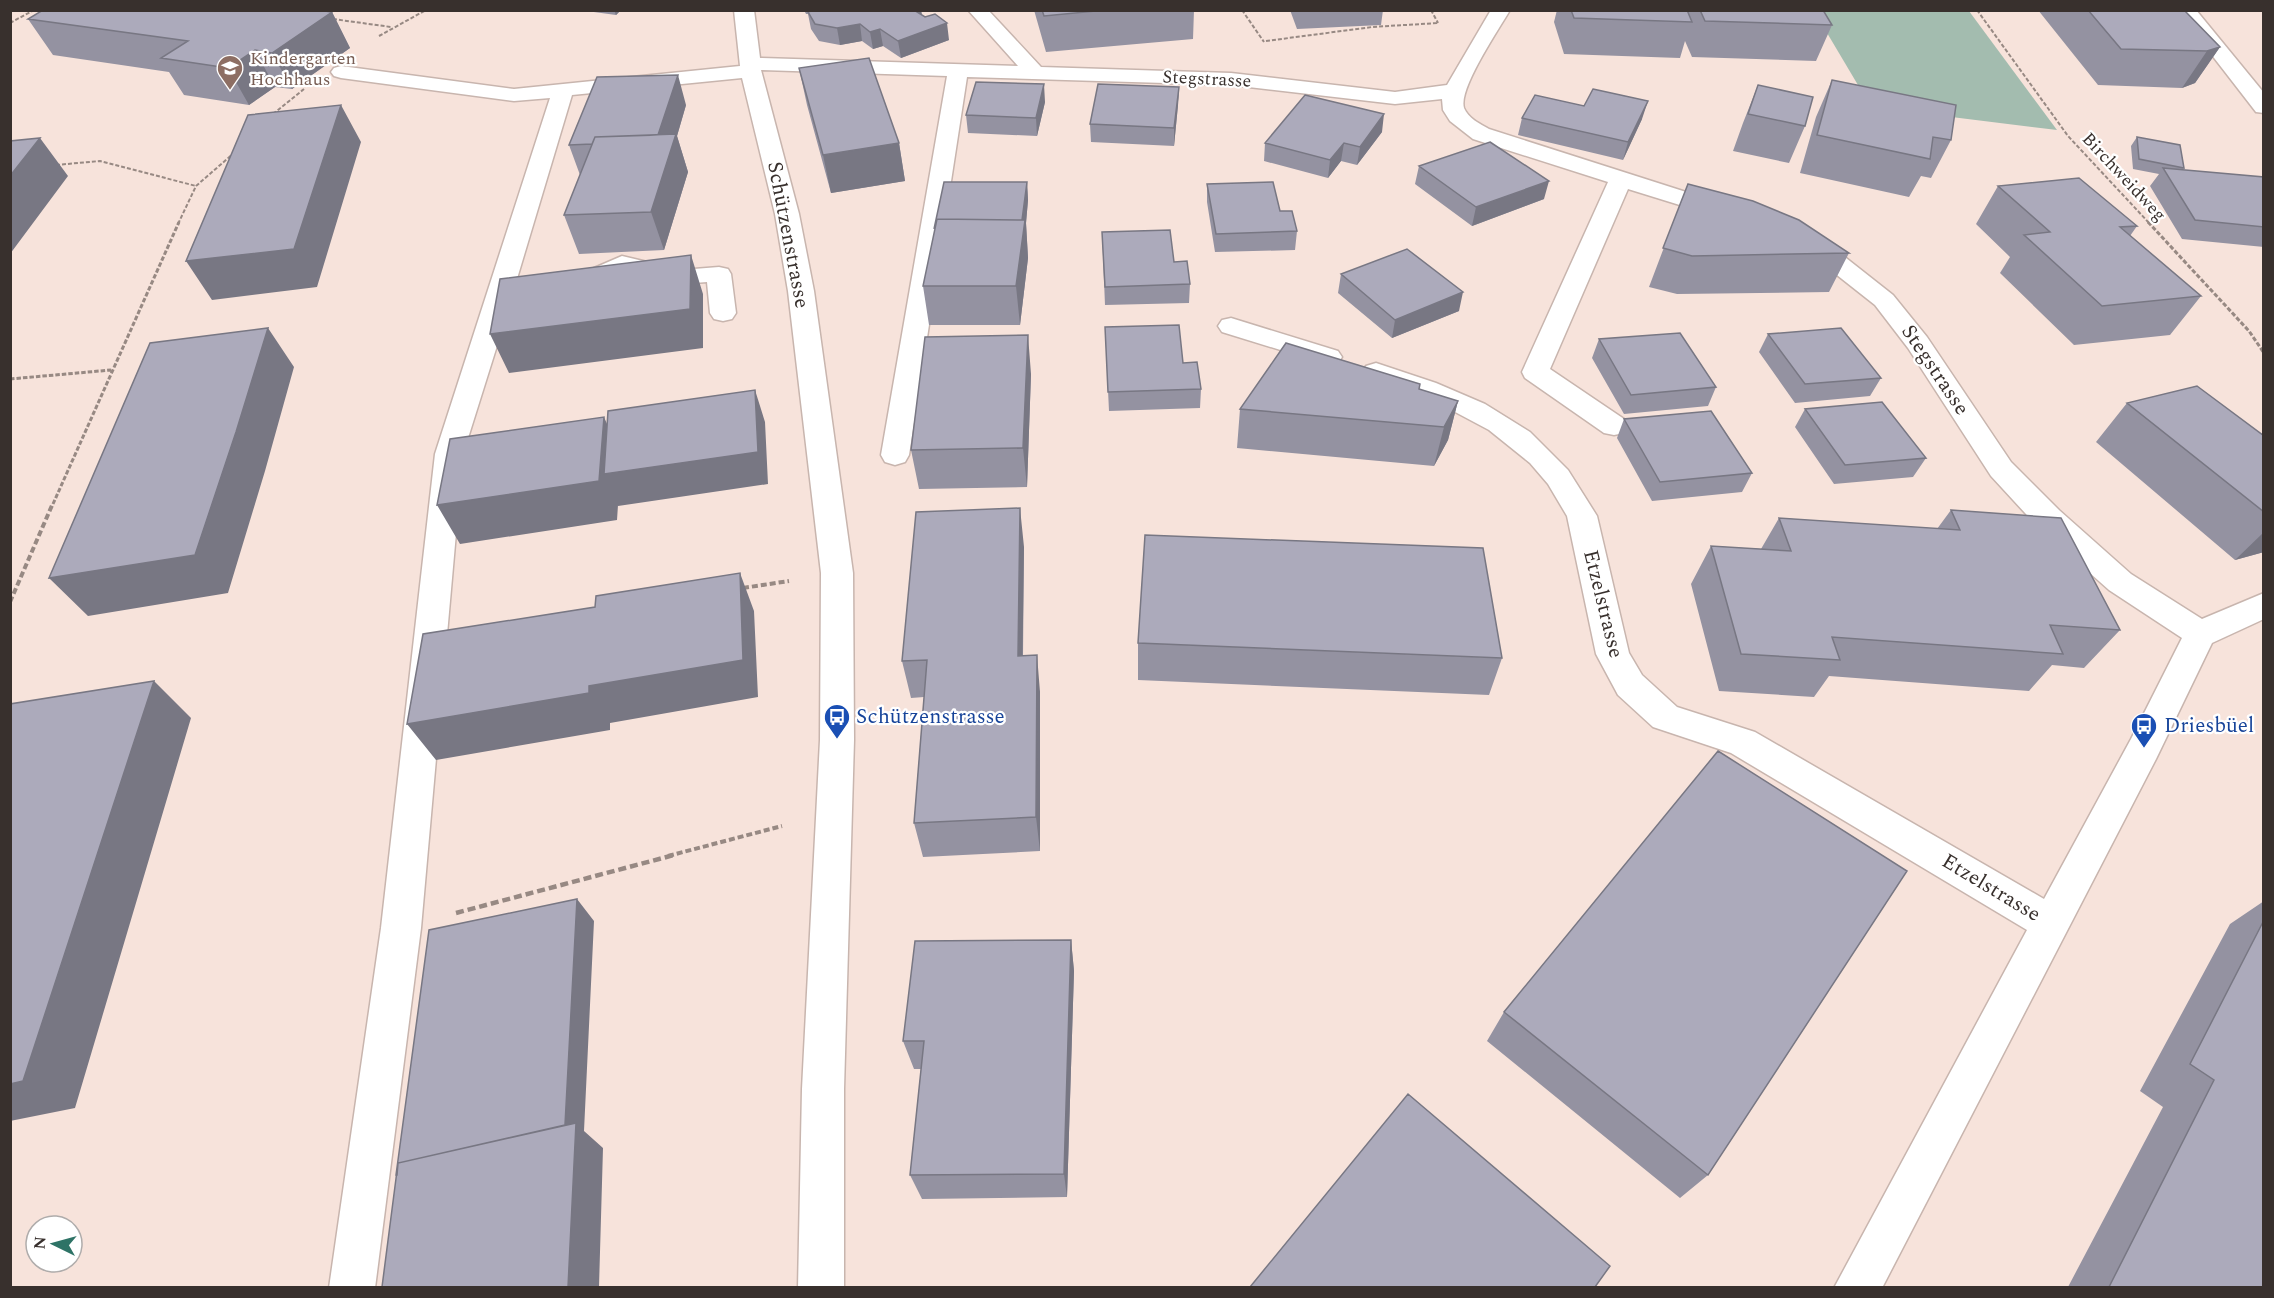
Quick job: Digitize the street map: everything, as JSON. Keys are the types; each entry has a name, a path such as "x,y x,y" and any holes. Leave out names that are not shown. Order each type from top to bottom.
{"street":[{"name":"Schützenstrasse","path":"744,10 751,67 787,214 801,291 837,573 837,740 823,1089 822,1287"},
{"path":"977,10 1034,72"},
{"path":"1501,10 1455,89 1451,105 1460,120 1480,134 1742,218"},
{"path":"2186,10 2264,107"},
{"name":"Stegstrasse","path":"340,72 514,95 751,67 958,69 1231,79 1293,85 1385,99 1422,98 1455,89"},
{"path":"895,455 958,69"},
{"path":"352,1287 401,928 449,454 563,90"},
{"path":"1614,426 1535,372 1621,179"},
{"name":"Stegstrasse","path":"1781,232 1832,259 1884,300 1918,343 2001,468 2017,485 2049,518 2120,582 2200,634"},
{"path":"501,291 581,283 622,263 681,277 719,274 723,313"},
{"name":"Etzelstrasse","path":"1231,326 1432,390 1465,404 1523,440 1548,463 1567,487 1581,514 1613,654 1630,685 1646,702 1665,717 1743,742 2051,924"},
{"path":"2200,634 2259,609"},
{"name":"Etzelstrasse","path":"1857,1287 2144,749 2200,634"}],"path":[{"path":"10,23 34,10"},
{"name":"Birchweidweg","path":"1977,10 2068,136 2249,331 2264,353"},
{"path":"324,18 392,27"},
{"path":"1263,41 1371,27 1438,23"},
{"path":"10,602 111,370 196,186 237,151"},
{"path":"55,165 100,161 196,186"},
{"path":"10,379 111,370"},
{"path":"733,590 837,573"},
{"path":"401,928 834,812"}],"green space":[{"path":"1814,11 1969,11 2057,130 1871,107"}],"building":[{"path":"43,10 317,10 332,12 272,53 255,50 228,68 161,58 188,41 28,19"},
{"path":"814,10 914,10 925,17 935,14 947,23 898,41 880,29 870,32 860,24 837,28 815,24 808,12"},
{"path":"1042,10 1106,10 1044,16"},
{"path":"1571,10 1687,10 1692,22 1574,18"},
{"path":"1700,10 1823,10 1832,25 1705,21"},
{"path":"2088,10 2184,10 2220,47 2207,51 2121,49"},
{"path":"869,58 899,143 823,155 799,68"},
{"path":"678,75 658,135 595,137 592,144 569,145 597,77"},
{"path":"1832,80 1956,105 1951,140 1933,137 1930,159 1817,135"},
{"path":"976,82 1044,84 1036,118 966,115"},
{"path":"1098,84 1179,87 1174,128 1090,124"},
{"path":"1758,85 1813,97 1805,126 1748,114"},
{"path":"1593,89 1648,101 1628,142 1522,118 1535,95 1584,106"},
{"path":"1305,95 1384,114 1360,147 1344,143 1330,160 1265,143"},
{"path":"341,105 294,249 186,261 248,115"},
{"path":"676,134 651,212 564,215 595,137"},
{"path":"2137,137 2180,145 2184,168 2139,159"},
{"path":"40,138 10,176 10,141"},
{"path":"1490,142 1549,181 1476,207 1419,166"},
{"path":"2163,168 2264,177 2264,227 2195,220"},
{"path":"2079,178 2137,226 2120,227 2201,296 2102,306 2024,235 2050,232 1998,186"},
{"path":"944,182 1027,182 1022,220 937,219 934,229"},
{"path":"1273,182 1280,211 1292,211 1297,231 1216,234 1207,184"},
{"path":"1688,184 1753,201 1799,220 1849,253 1692,256 1663,248"},
{"path":"937,219 1025,220 1016,286 923,286"},
{"path":"1170,230 1174,262 1187,261 1190,284 1105,287 1102,232"},
{"path":"1407,249 1463,292 1395,320 1341,274"},
{"path":"691,255 690,309 490,334 500,279"},
{"path":"1179,325 1183,363 1197,362 1201,389 1108,392 1105,327"},
{"path":"268,328 195,555 49,578 150,343"},
{"path":"1841,328 1881,378 1805,384 1768,334"},
{"path":"1680,333 1716,387 1631,395 1599,339"},
{"path":"1028,335 1023,448 911,450 925,337"},
{"path":"1286,343 1420,384 1419,389 1458,401 1444,427 1240,409"},
{"path":"2197,386 2264,436 2264,512 2127,403"},
{"path":"755,390 758,452 604,474 608,411"},
{"path":"1882,402 1926,458 1845,465 1805,409"},
{"path":"1711,411 1752,473 1660,482 1624,419"},
{"path":"604,417 599,481 437,505 450,439"},
{"path":"1020,508 1018,656 1037,655 1036,817 914,823 927,660 902,661 916,512"},
{"path":"1951,510 2061,518 2120,630 2050,625 2063,654 1832,637 1840,660 1741,654 1711,546 1791,551 1779,518 1960,530"},
{"path":"1145,535 1483,548 1502,658 1138,643"},
{"path":"740,573 743,660 589,686 589,693 407,724 423,634 595,607 596,596"},
{"path":"154,681 23,1081 10,1084 10,704"},
{"path":"1718,751 1907,871 1708,1175 1504,1012"},
{"path":"577,899 565,1125 398,1163 396,1175 429,930"},
{"path":"2264,920 2264,1287 2109,1287 2214,1080 2190,1064"},
{"path":"1071,940 1064,1174 910,1175 924,1041 903,1041 915,941"},
{"path":"1408,1094 1610,1266 1595,1287 1250,1287"},
{"path":"576,1123 568,1287 382,1287 398,1163"}],"place":[{"name":"Kindergarten Hochhaus","path":"230,91"},
{"name":"Schützenstrasse","path":"837,740"},
{"name":"Driesbüel","path":"2144,749"}]}
